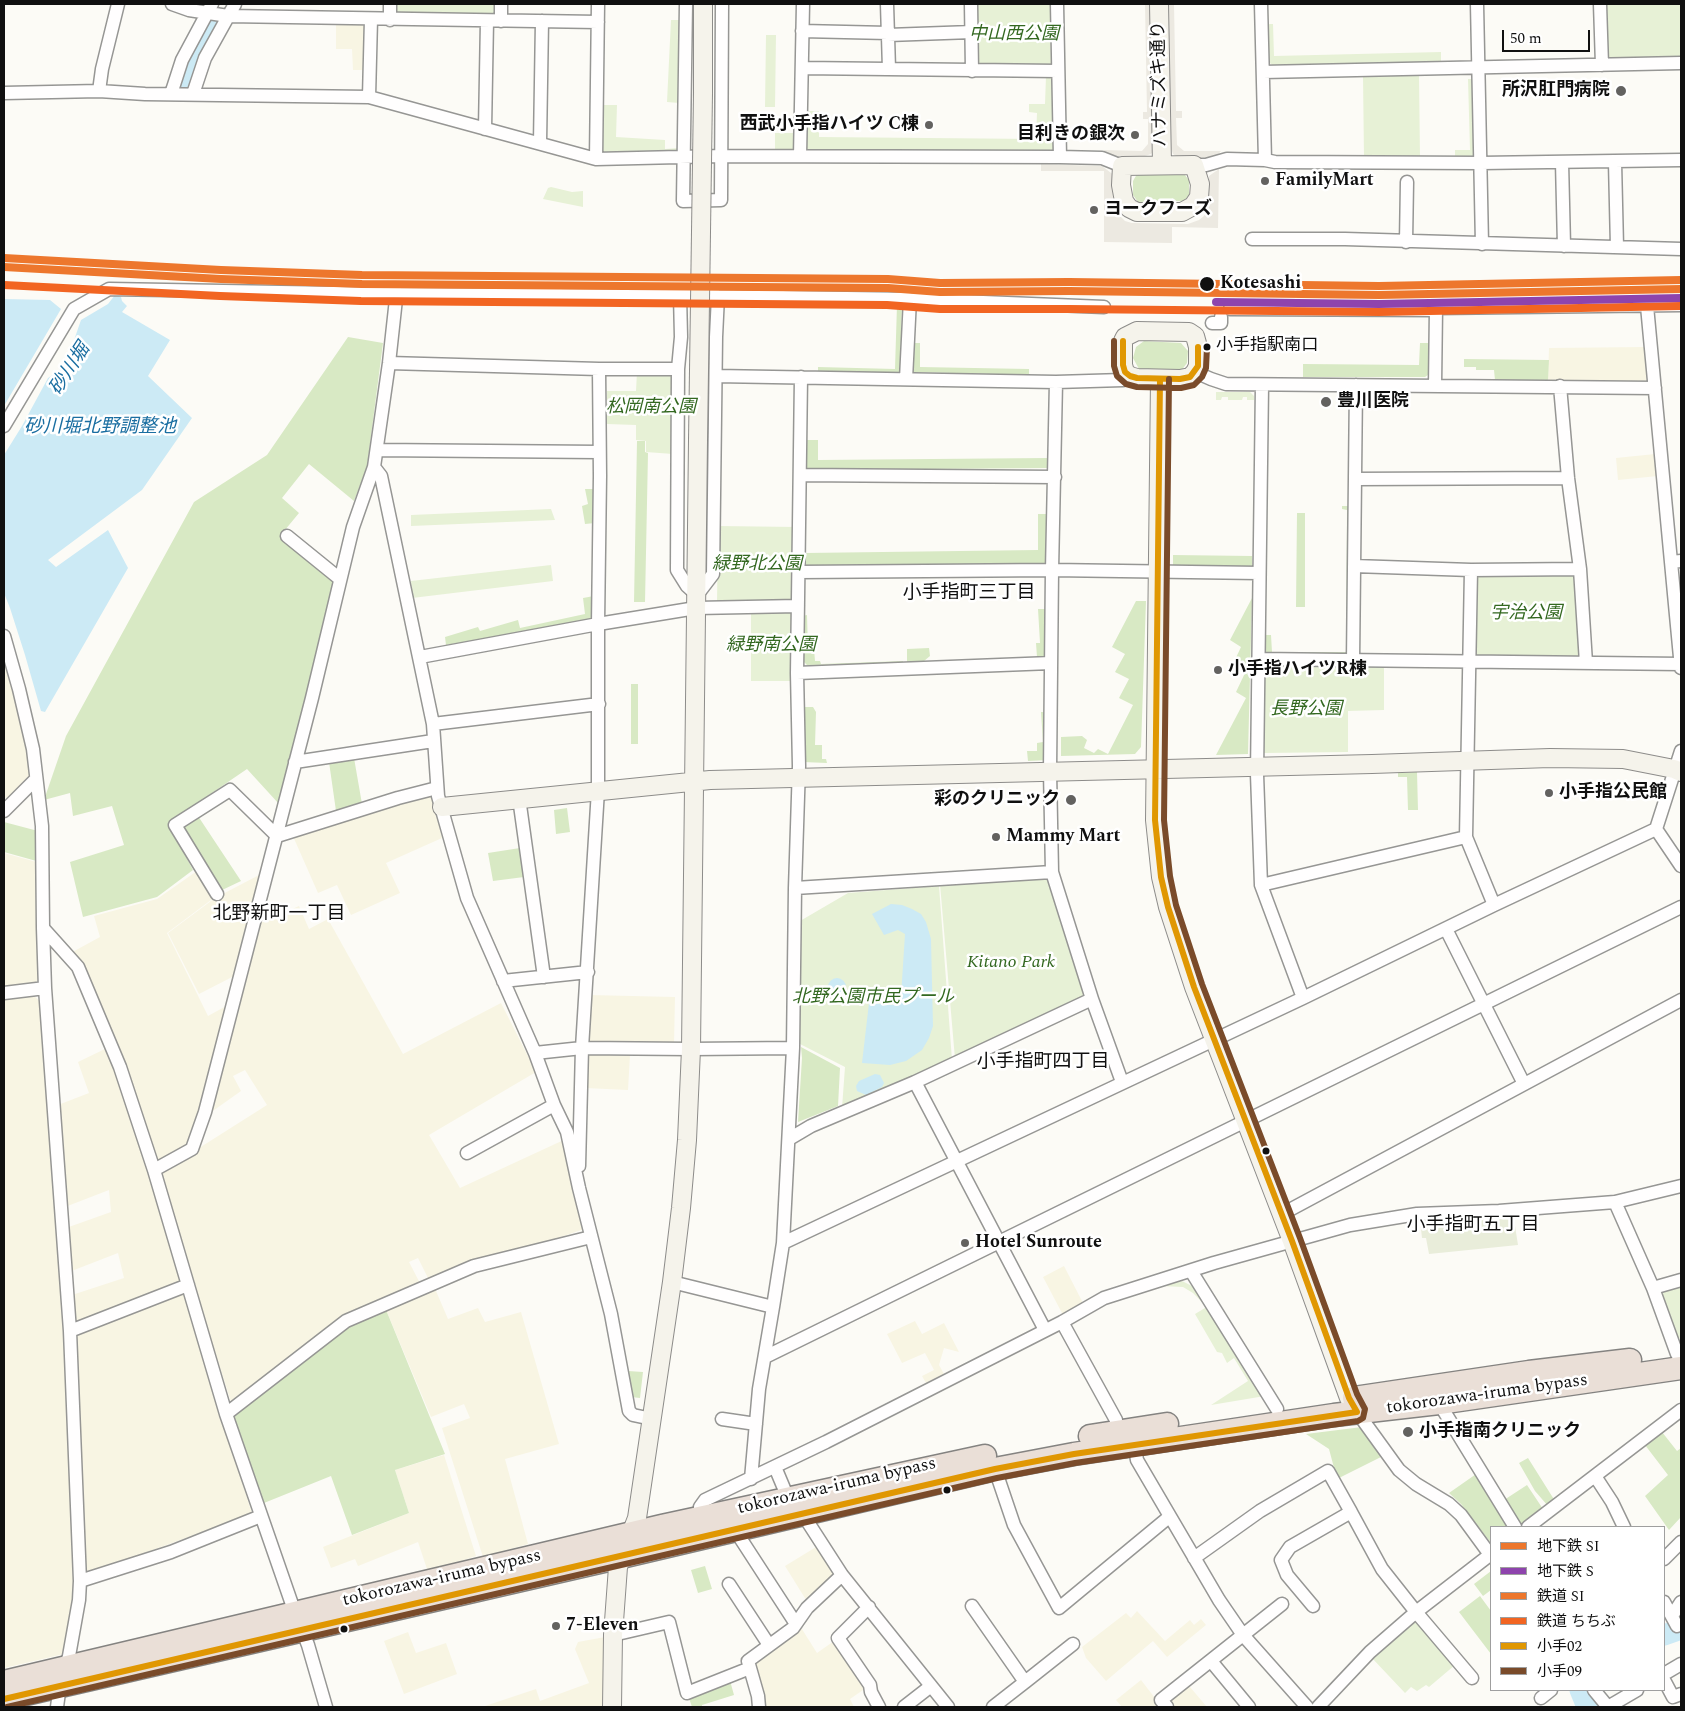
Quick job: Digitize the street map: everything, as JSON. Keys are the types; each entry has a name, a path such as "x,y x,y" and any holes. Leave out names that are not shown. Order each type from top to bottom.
{"highway":[{"name":"tokorozawa-iruma bypass","path":"4,1682 64,1676 298,1621 630,1534 1529,1372 1680,1358"},
{"name":"tokorozawa-iruma bypass","path":"298,1621 621,1557 735,1530 795,1505 947,1462 1103,1434 1277,1409 1439,1403 1680,1358"},
{"name":"tokorozawa-iruma bypass","path":"4,1699 64,1676"}],"street":[{"path":"99,91 102,70 118,4"},
{"path":"172,4 189,10 209,9 228,16 598,22"},
{"path":"192,94 205,58 235,4"},
{"path":"390,4 390,20"},
{"path":"501,4 501,21"},
{"path":"596,159 598,4"},
{"path":"686,4 683,201 721,200 722,4"},
{"path":"612,1707 616,1590 621,1557 637,1518 672,1282 687,1140 691,1049 703,4"},
{"path":"800,156 803,4"},
{"path":"887,4 889,69"},
{"path":"971,4 972,71"},
{"path":"1057,4 1060,157"},
{"name":"ハナミズキ通り","path":"1159,4 1162,165"},
{"path":"1261,4 1265,160"},
{"path":"1477,4 1482,244"},
{"path":"1600,4 1602,65"},
{"path":"171,94 182,60 209,9"},
{"path":"370,97 371,19"},
{"path":"486,129 488,21"},
{"path":"540,143 542,21"},
{"path":"802,31 888,34 972,32"},
{"path":"1263,72 1681,63"},
{"path":"802,68 1058,71"},
{"path":"4,93 99,91 370,97 596,159 684,156 1060,157 1102,158 1122,166 1206,165 1227,159 1275,162 1481,163 1681,160"},
{"path":"1562,162 1564,246"},
{"path":"1615,162 1618,246"},
{"path":"1122,166 1121,185 1124,201 1129,208 1137,212 1182,212 1194,206 1199,197 1200,184 1194,165"},
{"path":"1406,242 1407,182"},
{"path":"1252,239 1346,239 1681,249"},
{"path":"4,426 74,309 109,289 910,299 1104,307"},
{"path":"154,1170 192,1149 206,1112 312,698 353,527 374,467 389,363 395,294"},
{"path":"680,295 677,570 697,601"},
{"path":"697,601 712,574 718,296"},
{"path":"906,379 910,299"},
{"path":"1221,316 1436,310 1436,308 1681,305"},
{"path":"1258,659 1681,666 1676,561 1647,306"},
{"path":"1435,386 1436,310"},
{"path":"1132,332 1189,332 1195,336 1198,347 1198,366 1196,372 1190,377 1180,380 1130,376 1124,372 1123,341 1132,332"},
{"path":"389,363 678,370"},
{"path":"579,1188 582,1048 598,790 599,369"},
{"path":"1196,372 1226,384 1655,388"},
{"path":"716,376 1056,382 1123,380 1130,376"},
{"path":"751,1478 759,1389 783,1243 789,1140 793,1048 798,778 801,378"},
{"path":"1160,379 1155,820 1162,885 1179,944 1353,1405 1399,1470 1416,1484 1449,1504 1461,1515 1490,1554"},
{"path":"1056,382 1050,771 1052,872 1092,998 1122,1082"},
{"path":"1262,385 1258,659 1261,885 1303,998"},
{"path":"1353,661 1356,385"},
{"path":"1560,386 1568,478 1580,569 1586,663"},
{"path":"376,450 599,452"},
{"path":"374,467 381,476 420,657 433,724 437,788 467,898 535,1053 554,1105 567,1132 611,1314 629,1411 633,1415 652,1419"},
{"path":"800,476 1054,477"},
{"path":"1355,479 1568,478"},
{"path":"288,536 340,579"},
{"path":"1354,566 1471,570 1580,569"},
{"path":"799,572 1052,570 1259,573"},
{"path":"1471,570 1466,838 1494,905"},
{"path":"420,657 598,624 697,601 798,606"},
{"path":"4,636 31,740 42,826 45,988 70,1331 80,1581 79,1600 57,1707"},
{"path":"798,674 1051,663"},
{"path":"433,724 599,704"},
{"path":"295,762 434,741"},
{"path":"783,1243 1656,829 1678,770 1681,751"},
{"path":"442,807 694,781 1550,758 1623,759 1678,770"},
{"path":"4,811 36,779"},
{"path":"277,836 398,798 437,788"},
{"path":"217,894 175,825 230,790 277,836"},
{"path":"518,798 544,976"},
{"path":"1656,829 1681,866"},
{"path":"1261,885 1466,838"},
{"path":"795,888 1052,872"},
{"path":"765,1357 1681,907"},
{"path":"43,928 78,967 120,1067 154,1170 226,1414 326,1707"},
{"path":"1446,929 1524,1084"},
{"path":"503,981 588,972"},
{"path":"4,993 45,988"},
{"path":"789,1140 811,1126 915,1082 1092,998"},
{"path":"1282,1214 1681,1000"},
{"path":"535,1053 582,1048 793,1048"},
{"path":"915,1082 1045,1330"},
{"path":"467,1153 554,1105"},
{"path":"700,1507 705,1500 776,1467 1062,1322 1104,1298 1350,1225 1417,1214 1499,1211 1615,1202 1681,1186"},
{"path":"1615,1202 1653,1288 1680,1358"},
{"path":"226,1414 346,1321 474,1266 591,1237"},
{"path":"1191,1271 1277,1409"},
{"path":"1653,1288 1681,1280"},
{"path":"672,1282 773,1307"},
{"path":"70,1331 188,1285"},
{"path":"1062,1322 1116,1420"},
{"path":"1439,1403 1514,1526"},
{"path":"1529,1526 1681,1410"},
{"path":"722,1419 756,1424"},
{"path":"1131,1445 1136,1454 1136,1460 1219,1600 1243,1635 1307,1707"},
{"path":"776,1467 795,1505 842,1575 948,1707"},
{"path":"995,1468 1014,1525 1059,1608 1170,1517"},
{"path":"1194,1558 1260,1511 1328,1470 1382,1569 1472,1678"},
{"path":"1595,1476 1612,1502 1624,1526"},
{"path":"1313,1606 1287,1575 1281,1560 1290,1547 1351,1512"},
{"path":"80,1581 171,1552 260,1516"},
{"path":"735,1530 796,1624"},
{"path":"1665,1558 1681,1542"},
{"path":"1318,1707 1370,1652 1416,1612 1490,1556"},
{"path":"758,1707 758,1696 748,1660 793,1628 807,1608 842,1575"},
{"path":"729,1584 769,1646"},
{"path":"1665,1604 1674,1621 1681,1602"},
{"path":"1167,1707 1162,1700 1282,1604"},
{"path":"972,1606 1025,1682"},
{"path":"869,1608 838,1638 870,1685 871,1692 879,1707"},
{"path":"613,1635 669,1622 687,1693 750,1668"},
{"path":"993,1707 1073,1644"},
{"path":"1211,1661 1249,1707"},
{"path":"1665,1673 1681,1664"},
{"path":"1665,1682 1673,1697 1681,1694"},
{"path":"904,1707 931,1686"},
{"path":"1595,1691 1608,1707 1635,1691"}],"shaded area":[{"path":"1145,4 1174,4 1176,111 1182,111 1182,118 1176,118 1177,145 1184,151 1221,151 1215,158 1178,157 1173,154 1170,145 1155,149 1151,154 1142,157 1109,156 1103,150 1142,151 1148,144 1148,119 1143,119 1143,112 1147,112"},
{"path":"360,23 365,27 365,70 353,70 352,49 336,49 336,24"},
{"path":"1041,164 1102,166 1115,176 1114,204 1118,214 1125,221 1132,223 1188,224 1199,220 1204,216 1209,205 1209,176 1219,169 1218,228 1172,227 1172,243 1104,242 1104,171 1041,171"},
{"path":"1644,347 1647,382 1548,381 1549,348"},
{"path":"1655,454 1658,476 1618,480 1616,458"},
{"path":"4,652 23,724 32,776 28,782 6,798 4,796"},
{"path":"432,793 442,838 386,863 400,893 351,915 337,885 318,893 292,834"},
{"path":"4,853 40,863 39,978 33,986 4,989"},
{"path":"197,871 215,897 167,933 208,1016 228,1005 189,1148 156,1167 67,955 100,937 94,916 157,899"},
{"path":"261,874 238,974 199,994 168,933 215,898"},
{"path":"299,906 309,929 328,919 403,1054 501,1003 536,1072 429,1135 460,1188 568,1138 587,1228 430,1282 418,1258 409,1262 422,1287 232,1405 157,1172 267,1105 245,1070 233,1076 241,1091 210,1113 256,925"},
{"path":"589,995 675,997 674,1044 588,1042"},
{"path":"34,996 41,1002 62,1284 74,1602 64,1654 4,1668 4,999"},
{"path":"109,1047 183,1283 73,1327 72,1295 124,1278 118,1253 69,1272 66,1228 111,1212 109,1190 65,1207 58,1105 89,1093 78,1062"},
{"path":"586,1053 630,1055 628,1090 585,1088"},
{"path":"1064,1266 1084,1305 1063,1315 1043,1277"},
{"path":"433,1284 448,1319 478,1308 485,1322 521,1312 559,1444 505,1459 528,1544 483,1557 442,1428 470,1418 464,1404 431,1417 384,1305"},
{"path":"184,1292 252,1514 81,1576 73,1335"},
{"path":"915,1321 922,1334 944,1323 959,1352 944,1348 939,1365 944,1374 926,1383 922,1376 934,1370 925,1353 902,1363 887,1334"},
{"path":"444,1455 476,1556 428,1572 418,1542 358,1566 355,1559 331,1568 323,1547 409,1513 395,1470"},
{"path":"821,1544 838,1573 808,1603 785,1566"},
{"path":"1137,1611 1165,1641 1190,1620 1194,1625 1201,1619 1206,1625 1167,1657 1153,1641 1106,1681 1086,1658 1082,1647 1126,1613 1131,1618"},
{"path":"800,1626 817,1653 834,1641 866,1688 850,1699 854,1707 764,1707 753,1664"},
{"path":"408,1632 416,1653 446,1643 457,1674 404,1694 384,1641"},
{"path":"605,1637 605,1707 482,1707 536,1689 540,1701 589,1683 575,1649 578,1642"},
{"path":"1141,1680 1162,1707 1122,1707 1116,1700"},
{"path":"1188,1687 1207,1707 1173,1707 1171,1705 1172,1700"}],"green space":[{"path":"393,4 496,4 496,11 492,15 397,14 393,10"},
{"name":"中山西公園","path":"977,4 1050,4 1051,63 1048,66 983,66 977,61"},
{"path":"1603,4 1681,4 1681,58 1608,59 1605,57"},
{"path":"671,20 680,20 679,103 667,102"},
{"path":"1268,24 1273,24 1274,56 1441,52 1441,62 1273,66 1268,61"},
{"path":"766,35 776,35 775,107 765,107"},
{"path":"1419,75 1420,158 1364,158 1363,76"},
{"path":"1046,76 1049,76 1052,80 1054,149 1049,154 810,151 805,147 806,111 819,111 819,137 1036,139 1037,113 1029,112 1029,104 1045,104"},
{"path":"1468,79 1474,79 1475,154 1471,158 1455,158 1455,150 1470,150"},
{"path":"602,105 617,105 616,137 665,140 665,149 679,148 676,151 606,155 601,150"},
{"path":"775,133 796,133 796,147 791,151 775,150"},
{"path":"1137,174 1184,174 1189,180 1189,195 1184,201 1138,202 1133,195 1133,181"},
{"path":"548,188 572,192 583,191 583,207 543,199"},
{"path":"897,305 902,305 900,374 818,372 818,367 895,369"},
{"path":"348,337 383,343 367,467 354,501 309,464 282,498 299,513 280,536 336,582 279,804 247,769 168,823 193,870 157,897 83,917 70,862 124,845 112,806 73,816 70,793 44,800 66,736 194,502 267,455"},
{"path":"1144,341 1181,343 1188,351 1187,363 1181,371 1139,369 1133,358 1136,347"},
{"path":"914,343 920,343 920,367 1029,369 1029,375 913,372"},
{"path":"1420,343 1428,343 1428,375 1425,377 1303,377 1303,364 1419,365"},
{"path":"1464,359 1549,360 1548,381 1495,380 1494,370 1476,370 1476,367 1464,367"},
{"name":"松岡南公園","path":"637,372 674,373 673,454 646,452 646,441 636,440 636,425 607,424 607,391 636,391"},
{"path":"1216,392 1250,392 1254,396 1254,400 1247,400 1247,397 1243,397 1242,400 1228,400 1228,397 1222,397 1221,400 1216,400"},
{"path":"803,440 818,440 818,460 1047,458 1047,468 803,470"},
{"path":"637,441 645,441 645,452 648,453 645,602 634,602"},
{"path":"585,489 596,489 595,523 585,524 582,506 588,504"},
{"path":"1342,506 1351,506 1349,656 1269,655 1264,652 1264,635 1271,635 1272,652 1346,652 1347,510 1342,509"},
{"path":"551,509 555,520 411,526 411,515"},
{"path":"1297,513 1305,513 1305,607 1296,607"},
{"path":"1038,514 1048,514 1048,564 806,567 805,553 1038,550"},
{"name":"緑野北公園","path":"718,526 797,527 796,604 717,603"},
{"path":"1173,555 1252,556 1252,568 1173,567"},
{"path":"551,565 553,581 412,598 411,581"},
{"name":"宇治公園","path":"1580,569 1579,659 1473,658 1473,571"},
{"path":"594,596 595,620 446,645 445,637 478,627 480,631 518,620 520,628 585,614 583,598"},
{"path":"1252,598 1248,754 1216,755 1246,698 1236,692 1245,673 1232,666 1241,647 1230,640"},
{"path":"1136,601 1146,601 1141,747 1135,754 1061,756 1061,737 1082,736 1087,740 1084,748 1094,753 1098,749 1108,754 1133,705 1119,698 1129,679 1115,672 1125,654 1112,647"},
{"path":"1038,609 1047,609 1049,657 1037,657 1036,643 1040,643"},
{"name":"緑野南公園","path":"751,612 792,612 791,681 751,681"},
{"path":"807,615 808,649 814,649 815,661 820,661 821,664 903,661 903,663 807,665 803,661 802,616"},
{"path":"929,648 930,656 924,661 907,662 907,649"},
{"name":"長野公園","path":"1263,666 1384,666 1384,710 1348,711 1348,752 1264,753"},
{"path":"631,684 638,684 638,744 631,744"},
{"path":"804,707 813,707 816,712 815,745 822,745 822,759 826,759 827,763 803,762"},
{"path":"1041,712 1046,712 1048,760 1028,761 1027,751 1037,751 1037,743 1043,742"},
{"path":"354,758 362,804 336,811 329,762"},
{"path":"1417,772 1418,810 1408,810 1407,777 1398,777 1398,773"},
{"path":"567,808 570,832 556,834 554,810"},
{"path":"198,816 241,881 218,892 178,827"},
{"path":"4,822 38,831 40,862 4,852"},
{"path":"520,848 524,877 493,881 488,853"},
{"name":"Kitano Park","path":"1050,876 1090,998 955,1059 940,884"},
{"name":"北野公園市民プール","path":"939,886 952,1060 842,1108 845,1067 800,1044 800,921 848,893"},
{"path":"801,1047 840,1068 838,1106 798,1122 802,1058"},
{"path":"1513,1213 1518,1245 1429,1254 1426,1238 1422,1238 1420,1219"},
{"path":"1182,1281 1198,1289 1265,1396 1211,1405 1248,1381 1234,1358 1227,1363 1222,1353 1217,1352 1195,1314 1205,1308 1205,1305 1193,1293 1183,1287 1161,1286"},
{"path":"1681,1283 1681,1338 1674,1339 1656,1291"},
{"path":"384,1305 445,1454 395,1470 409,1513 352,1535 331,1476 259,1505 230,1416 346,1321"},
{"path":"628,1371 643,1372 640,1398 631,1397"},
{"path":"1362,1427 1381,1457 1337,1479 1329,1449 1306,1434"},
{"path":"1662,1432 1677,1451 1681,1448 1681,1517 1669,1530 1645,1496 1668,1475 1645,1445"},
{"path":"1528,1458 1555,1501 1548,1506 1535,1491 1519,1463"},
{"path":"1479,1472 1512,1526 1490,1526 1490,1542 1461,1504 1449,1493"},
{"path":"1527,1485 1543,1509 1522,1525 1519,1524 1504,1500"},
{"path":"705,1566 712,1589 698,1593 691,1570"},
{"path":"1490,1572 1490,1591 1483,1596 1474,1584"},
{"path":"1480,1596 1490,1610 1490,1653 1459,1612"},
{"path":"1415,1617 1455,1665 1429,1687 1426,1685 1417,1691 1411,1687 1405,1693 1371,1657"},
{"path":"729,1677 734,1695 702,1705 702,1707 692,1707 687,1692"}],"water":[{"path":"209,19 218,21 200,55 188,88 176,87 187,60"},
{"name":"砂川堀北野調整池","path":"115,295 121,297 127,306 122,312 170,340 148,376 192,418 142,490 48,560 56,567 108,530 128,568 45,712 41,711 4,593 4,455 48,378 72,361 72,346 81,320 108,304"},
{"name":"砂川堀北野調整池","path":"4,299 50,300 61,309 4,406"},
{"path":"891,904 902,905 912,909 921,914 926,922 931,939 933,1026 922,1050 906,1061 890,1065 862,1063 869,1003 892,1005 899,1002 901,996 905,934 898,930 884,935 872,914"},
{"path":"837,978 843,981 846,987 843,993 837,996 831,993 828,987 831,981"},
{"path":"875,1074 880,1075 884,1083 882,1087 866,1095 857,1091 856,1086 859,1081"}],"waterway":[{"path":"1665,1635 1681,1629"},
{"path":"1580,1691 1587,1707"}],"metro line":[{"name":"SI","path":"4,267 221,279 362,284 888,288 940,292 1069,291 1379,295 1681,289"},
{"name":"S","path":"1216,302 1379,304 1681,298"}],"rail line":[{"name":"SI","path":"4,258 221,270 362,275 888,279 940,283 1069,282 1379,286 1681,280"},
{"name":"ちちぶ","path":"4,285 361,301 887,305 940,309 1379,312 1681,306"}],"transit line":[{"name":"小手09","path":"1114,341 1114,366 1117,376 1126,384 1137,387 1181,388 1194,385 1202,377 1206,368 1207,347"},
{"name":"小手02","path":"1123,341 1123,365 1125,372 1137,378 1180,379 1190,377 1198,366 1198,347"},
{"name":"小手02","path":"4,1699 995,1469 1074,1454 1357,1412 1349,1398 1292,1241 1194,987 1168,907 1161,877 1155,820 1160,379"},
{"name":"小手09","path":"7,1707 997,1478 1075,1463 1358,1421 1363,1418 1365,1409 1357,1394 1300,1238 1202,984 1176,905 1170,876 1164,820 1169,379"}],"place":[{"name":"所沢肛門病院","path":"1621,91"},
{"name":"西武小手指ハイツ C棟","path":"929,125"},
{"name":"目利きの銀次","path":"1135,135"},
{"name":"FamilyMart","path":"1265,181"},
{"name":"ヨークフーズ","path":"1094,210"},
{"name":"Kotesashi","path":"1207,284"},
{"name":"小手指駅南口","path":"1207,347"},
{"name":"豊川医院","path":"1326,402"},
{"name":"小手指ハイツR棟","path":"1218,670"},
{"name":"小手指公民館","path":"1549,793"},
{"name":"彩のクリニック","path":"1071,800"},
{"name":"Mammy Mart","path":"996,837"},
{"name":"Hotel Sunroute","path":"965,1243"},
{"name":"小手指南クリニック","path":"1408,1432"},
{"name":"7-Eleven","path":"556,1626"}],"district":[{"name":"小手指町三丁目","path":"969,594"},
{"name":"北野新町一丁目","path":"279,915"},
{"name":"小手指町四丁目","path":"1043,1063"},
{"name":"小手指町五丁目","path":"1473,1226"}],"water label":[{"name":"砂川堀","path":"71,370"}]}
